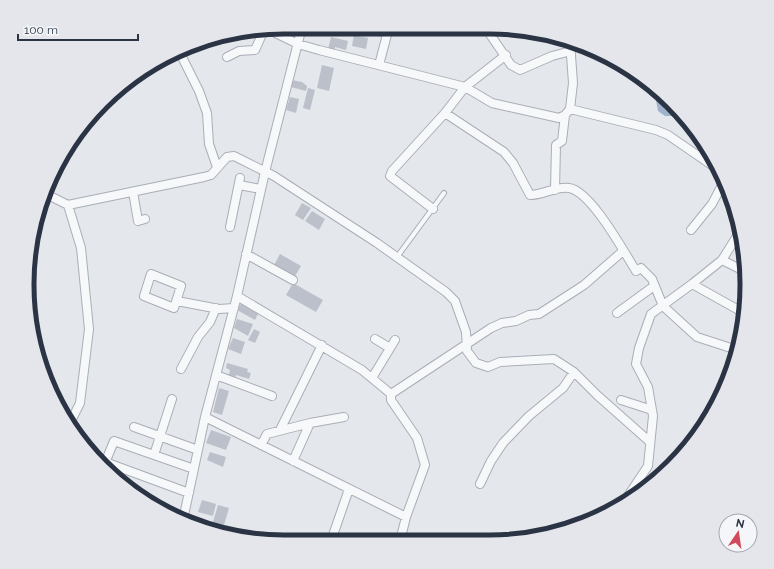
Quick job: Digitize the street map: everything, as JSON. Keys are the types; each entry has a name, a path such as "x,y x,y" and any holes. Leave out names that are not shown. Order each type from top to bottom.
{"street":[{"path":"279,34 298,44 465,86 492,104 559,118 568,112 656,130 668,135 708,162"},
{"path":"184,514 205,418 237,296 265,172 300,34"},
{"path":"379,65 387,34"},
{"path":"490,34 506,55 511,65 520,70 552,56 571,51"},
{"path":"227,58 239,51 255,50 262,35"},
{"path":"555,190 556,145 562,141 573,83 571,47"},
{"path":"433,209 390,176 392,171 445,113 465,86 506,55"},
{"path":"182,56 199,92 207,113 209,144 217,167"},
{"path":"445,113 504,152 513,163 530,195 571,188 580,193 594,207 636,270 641,268 652,279 663,306 697,336 731,348"},
{"path":"50,196 68,205 204,177 211,175 227,157 234,156 265,172 397,257 446,292 455,301 466,332 467,351 476,363 488,367 500,362 554,359 574,372 597,395 650,442"},
{"path":"230,227 240,181 261,189"},
{"path":"690,230 712,204 720,188"},
{"path":"132,192 138,221 145,219"},
{"path":"68,205 81,248 89,329 80,403 73,418"},
{"path":"631,491 648,466 653,416 648,387 636,364 639,348 651,314 722,260 735,239"},
{"path":"391,394 491,328 502,323 516,321 529,315 540,314 584,285 623,251"},
{"path":"246,254 293,280"},
{"path":"722,260 739,269"},
{"path":"151,274 181,286 177,300 174,308 144,296 151,274"},
{"path":"692,284 738,310"},
{"path":"617,313 654,286"},
{"path":"237,296 362,370 391,394 391,400 417,438 424,465 406,517 402,535"},
{"path":"177,300 216,308 234,308"},
{"path":"181,369 198,337 210,322 216,308"},
{"path":"375,339 390,348"},
{"path":"372,378 395,340"},
{"path":"280,430 322,345"},
{"path":"480,484 491,461 503,443 528,416 563,388 574,372"},
{"path":"216,375 272,396"},
{"path":"154,455 172,399"},
{"path":"621,400 652,410"},
{"path":"261,445 267,434 310,423 344,417"},
{"path":"205,418 406,517"},
{"path":"293,461 310,423"},
{"path":"134,427 198,450"},
{"path":"106,461 114,441 194,469"},
{"path":"108,463 188,493"},
{"path":"333,535 349,489"}],"lane":[{"path":"397,257 444,193"}],"water":[{"path":"655,96 675,116 665,116 658,111"}],"building":[{"path":"373,34 382,34 381,37"},
{"path":"354,35 368,38 366,49 352,46"},
{"path":"331,37 348,41 346,50 335,47 335,51 328,49"},
{"path":"322,65 334,68 329,91 317,88"},
{"path":"292,80 302,82 307,86 306,91 291,87"},
{"path":"308,88 315,90 310,110 303,108"},
{"path":"290,97 299,99 296,113 286,110"},
{"path":"302,203 311,208 303,220 295,215"},
{"path":"312,211 325,219 319,230 305,221"},
{"path":"280,254 301,266 295,276 274,265"},
{"path":"293,283 323,300 316,312 286,295"},
{"path":"242,302 259,312 255,320 237,310"},
{"path":"237,319 253,324 248,336 234,328"},
{"path":"254,329 260,332 255,343 248,340"},
{"path":"233,338 245,342 241,354 228,349"},
{"path":"227,363 248,369 247,372 251,373 249,379 236,375 235,379 228,377 230,370 226,368"},
{"path":"219,388 229,391 222,415 213,412"},
{"path":"211,430 231,437 226,450 206,443"},
{"path":"210,452 226,457 223,467 207,460"},
{"path":"202,500 216,504 213,516 198,512"},
{"path":"218,505 229,508 224,525 213,522"}]}
